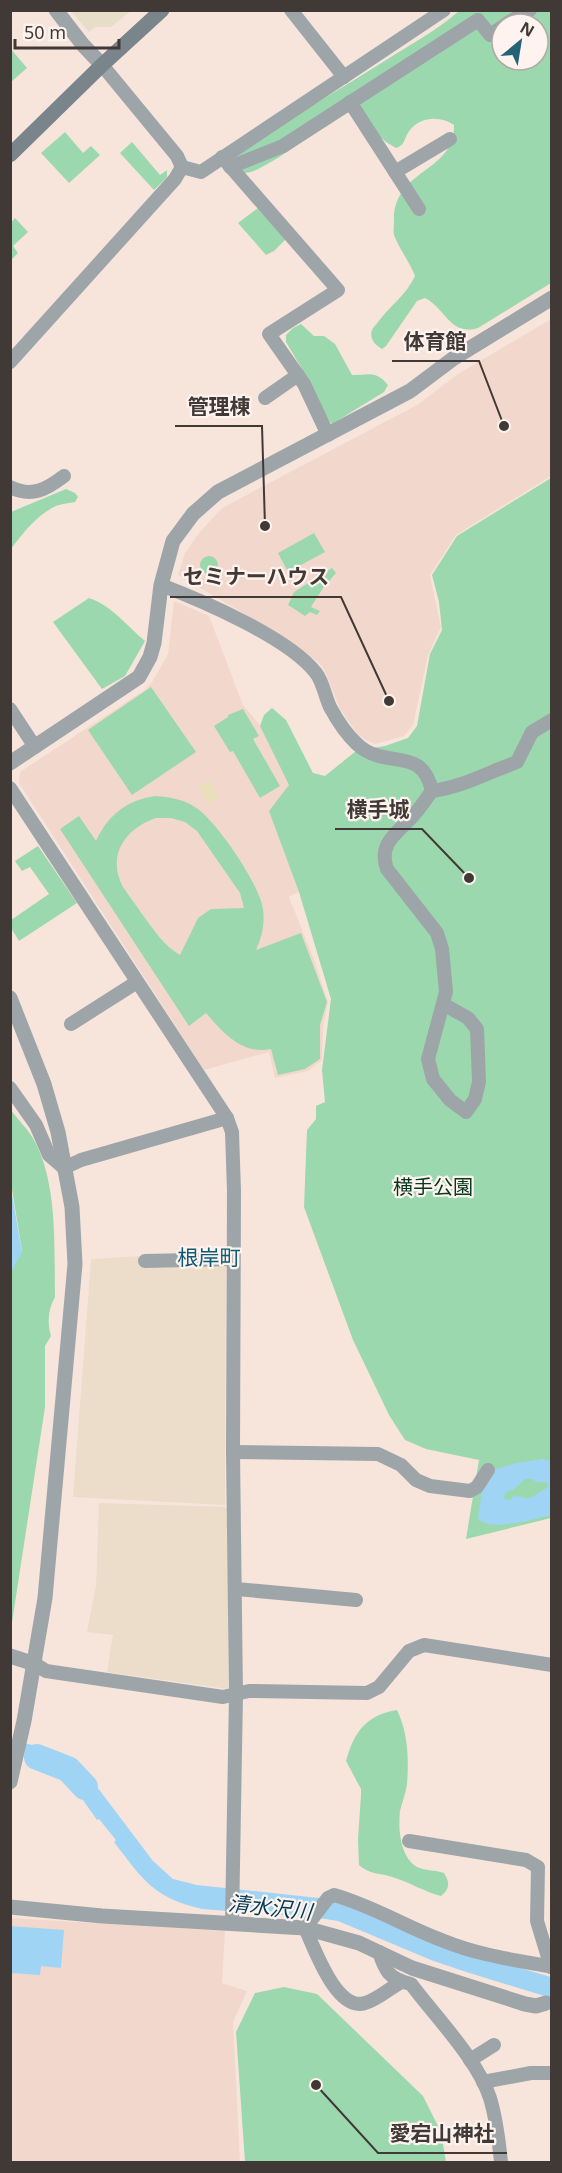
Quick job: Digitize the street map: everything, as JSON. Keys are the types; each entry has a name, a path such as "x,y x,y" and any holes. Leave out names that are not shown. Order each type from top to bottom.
{"main road":[{"path":"10,155 102,64 162,10"}],"street":[{"path":"56,10 177,156 182,167"},
{"path":"291,10 344,77"},
{"path":"226,162 344,77 444,11"},
{"path":"182,167 201,172 226,162 283,146 478,20 490,35"},
{"path":"350,102 419,209"},
{"path":"395,172 450,139"},
{"path":"226,162 338,290 270,334 298,375 328,435"},
{"path":"10,362 175,179 182,167"},
{"path":"10,763 139,677 150,657 154,643 161,585 173,542 193,514 218,492 410,391 454,358 552,298"},
{"path":"265,398 298,375"},
{"path":"10,487 20,491 37,491 48,488 64,476"},
{"path":"161,585 207,603 286,647 318,675 341,726 358,746 374,755 415,763 429,776 432,791"},
{"path":"10,709 35,747"},
{"path":"443,1004 468,1018 477,1029 479,1082 475,1099 466,1113 450,1100 433,1079 428,1059 446,992 442,949 437,933 387,869 383,858 388,843 396,831 411,818 432,791 450,789 517,762 532,732 552,720"},
{"path":"10,788 227,1118 232,1132 233,1452 236,1589 232,1919"},
{"path":"71,1024 137,982"},
{"path":"10,998 44,1084 58,1132 74,1225 75,1264 45,1598 35,1664 10,1782"},
{"path":"10,1088 36,1125 49,1155 64,1168"},
{"path":"64,1168 81,1160 227,1118"},
{"path":"145,1261 234,1259"},
{"path":"233,1452 378,1454 401,1465 416,1480 430,1486 470,1491 477,1486 488,1470"},
{"path":"236,1589 356,1600"},
{"path":"10,1656 35,1664 46,1671 223,1697 249,1690 367,1693 379,1687 409,1651 424,1645 552,1665"},
{"path":"307,1925 328,1895 380,1911 408,1927 447,1943 487,1955 551,1967 537,1921 538,1867 526,1860 409,1841"},
{"path":"10,1907 102,1916 232,1919 307,1925 359,1943 412,1968 525,2004 536,2006 549,1999"},
{"path":"307,1925 330,1982 343,1998 353,2003 364,2004 400,1982"},
{"path":"379,1952 385,1971 400,1982 411,1984 470,2060 483,2082 490,2099 501,2163"},
{"path":"470,2060 494,2045"},
{"path":"483,2082 531,2073 552,2073"}],"shaded area":[{"path":"71,11 131,11 111,27 95,27 89,32"},
{"path":"551,319 551,476 456,535 430,575 441,627 428,655 413,725 404,736 375,744 365,740 357,733 340,709 324,669 317,661 248,616 178,575 185,553 199,533 222,508 417,405 458,374"},
{"path":"174,601 209,616 243,705 313,788 321,880 289,897 328,1002 323,1026 322,1060 308,1071 275,1078 269,1052 204,1070 19,783 20,772 143,691 152,682 168,654"},
{"path":"141,1256 226,1262 225,1505 73,1497 91,1259"},
{"path":"99,1503 225,1507 228,1511 228,1689 107,1672 113,1635 87,1632 96,1586"},
{"path":"10,1918 225,1931 222,1983 247,1991 233,2022 240,2162 11,2162"}],"green space":[{"path":"459,11 551,11 551,283 478,328 469,330 455,325 425,298 417,301 382,349 372,339 372,329 407,289 415,276 394,235 396,204 403,190 445,153 452,141 454,125 443,120 425,120 415,125 402,145 396,148 386,142 352,111 330,122 280,157 256,170 243,173 231,163 238,149 422,38"},
{"path":"10,48 27,68 11,82 10,82"},
{"path":"65,132 83,153 91,146 100,155 69,183 41,153"},
{"path":"132,142 160,175 167,170 167,177 154,190 120,153"},
{"path":"258,208 287,238 274,251 266,255 238,223"},
{"path":"15,218 28,232 13,246 18,253 11,260 11,223"},
{"path":"301,324 314,336 324,336 335,344 352,375 372,374 384,380 388,385 384,392 332,424 286,342 286,335"},
{"name":"横手公園","path":"551,478 551,1518 466,1539 479,1460 426,1449 405,1440 389,1415 353,1340 304,1207 307,1130 316,1119 316,1106 325,1102 322,1070 331,999 299,892 269,811 289,785 260,726 264,715 272,708 286,720 313,773 325,776 356,751 385,746 408,738 417,726 430,654 442,630 439,602 432,575 457,536"},
{"path":"66,489 78,497 75,502 56,506 43,514 11,549 11,512"},
{"path":"314,533 325,552 288,572 278,553"},
{"path":"209,556 215,559 218,565 215,571 209,574 203,571 200,565 203,559"},
{"path":"332,568 336,573 311,607 320,611 317,615 310,612 305,616 288,605 294,592"},
{"path":"89,598 112,611 145,641 125,676 102,689 53,622"},
{"path":"151,687 196,752 132,795 88,730"},
{"path":"243,709 259,736 253,739 280,786 260,798 233,751 230,752 214,726 228,715"},
{"path":"165,797 181,800 195,807 214,825 236,854 254,885 263,909 263,925 256,950 301,933 327,1002 320,1025 320,1059 305,1069 278,1075 271,1049 261,1050 243,1046 227,1035 206,1013 189,1026 60,829 79,816 96,841 113,816 127,805 145,798","holes":["156,818 171,818 185,822 197,831 240,893 244,908 211,909 198,918 180,955 159,937 125,890 118,875 117,864 122,844 136,828"]},
{"path":"38,846 77,903 19,941 11,928 11,920 49,894 30,867 22,871 15,861"},
{"path":"11,1110 34,1140 47,1176 53,1216 55,1297 49,1316 51,1336 45,1346 45,1407 11,1629 10,1272 22,1251 11,1183"},
{"path":"397,1710 406,1737 408,1756 406,1791 399,1818 401,1842 407,1857 417,1867 444,1873 448,1885 441,1896 395,1878 368,1871 359,1865 361,1789 346,1761 357,1733 363,1726 377,1716"},
{"path":"284,1987 317,1994 423,2096 441,2132 446,2162 245,2162 236,2032 255,1993"}],"sand":[{"path":"209,780 219,797 208,804 198,787"}],"water":[{"path":"10,1183 22,1252 11,1272 10,1272"},
{"path":"543,1459 551,1461 551,1515 503,1525 484,1523 478,1519 482,1490 493,1470","holes":["525,1479 545,1482 548,1484 547,1488 531,1498 513,1496 510,1500 504,1499 505,1493 514,1489"]},
{"path":"10,1740 54,1751 79,1763 153,1861 173,1879 197,1885 319,1898 351,1905 493,1960 551,1977 551,1998 431,1960 338,1921 202,1909 172,1899 151,1886 133,1867 114,1842 116,1840 99,1819 97,1820 58,1767 61,1761 50,1756 11,1751"},
{"path":"10,1926 64,1930 61,1968 41,1966 40,1975 11,1973"}],"waterway":[{"name":"清水沢川","path":"37,1757 68,1769 85,1787"}],"place":[{"name":"体育館","path":"504,426"},
{"name":"管理棟","path":"265,526"},
{"name":"セミナーハウス","path":"389,701"},
{"name":"横手城","path":"469,878"},
{"name":"愛宕山神社","path":"316,2085"}],"district":[{"name":"根岸町","path":"209,1258"}]}
